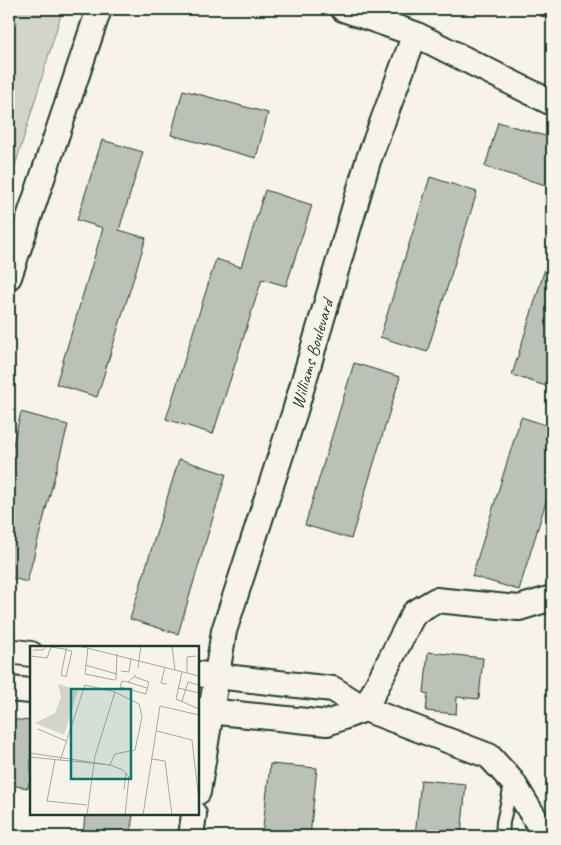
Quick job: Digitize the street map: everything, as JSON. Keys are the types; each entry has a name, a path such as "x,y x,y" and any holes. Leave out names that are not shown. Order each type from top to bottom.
{"street":[{"path":"9,277 98,9"},
{"path":"343,9 415,34 552,103"},
{"name":"Williams Boulevard","path":"199,778 206,675 224,631 295,411 368,161 415,34"},
{"path":"204,711 327,723 365,709 414,613 436,600 519,608 552,598"},
{"path":"9,651 30,654"},
{"path":"206,675 332,689 365,709 489,756 512,781 539,825 542,836"},
{"path":"9,689 30,692"},
{"path":"191,836 194,815"}],"lane":[{"path":"543,9 552,11"},
{"path":"502,836 503,822 512,781"}],"shaded area":[{"path":"9,9 55,9 62,11 9,186"}],"building":[{"path":"183,90 268,113 256,158 171,135"},
{"path":"498,122 552,138 552,187 485,167"},
{"path":"102,140 143,152 119,230 146,238 97,397 56,384 103,228 77,220"},
{"path":"430,177 477,192 427,352 380,337"},
{"path":"265,190 312,205 286,286 262,279 213,434 166,419 216,259 241,267"},
{"path":"548,259 552,260 552,388 512,375"},
{"path":"354,363 400,377 351,539 305,525"},
{"path":"21,412 68,425 27,582 9,577 9,461"},
{"path":"521,417 552,427 552,482 519,590 472,576"},
{"path":"179,459 226,474 178,634 130,619"},
{"path":"428,652 483,658 479,699 457,697 456,714 426,711 428,694 424,693"},
{"path":"9,719 30,721 30,782 28,788 9,785"},
{"path":"270,764 317,768 310,836 262,836"},
{"path":"421,780 466,784 461,836 415,836"},
{"path":"85,815 133,815 130,836 83,836"}]}
